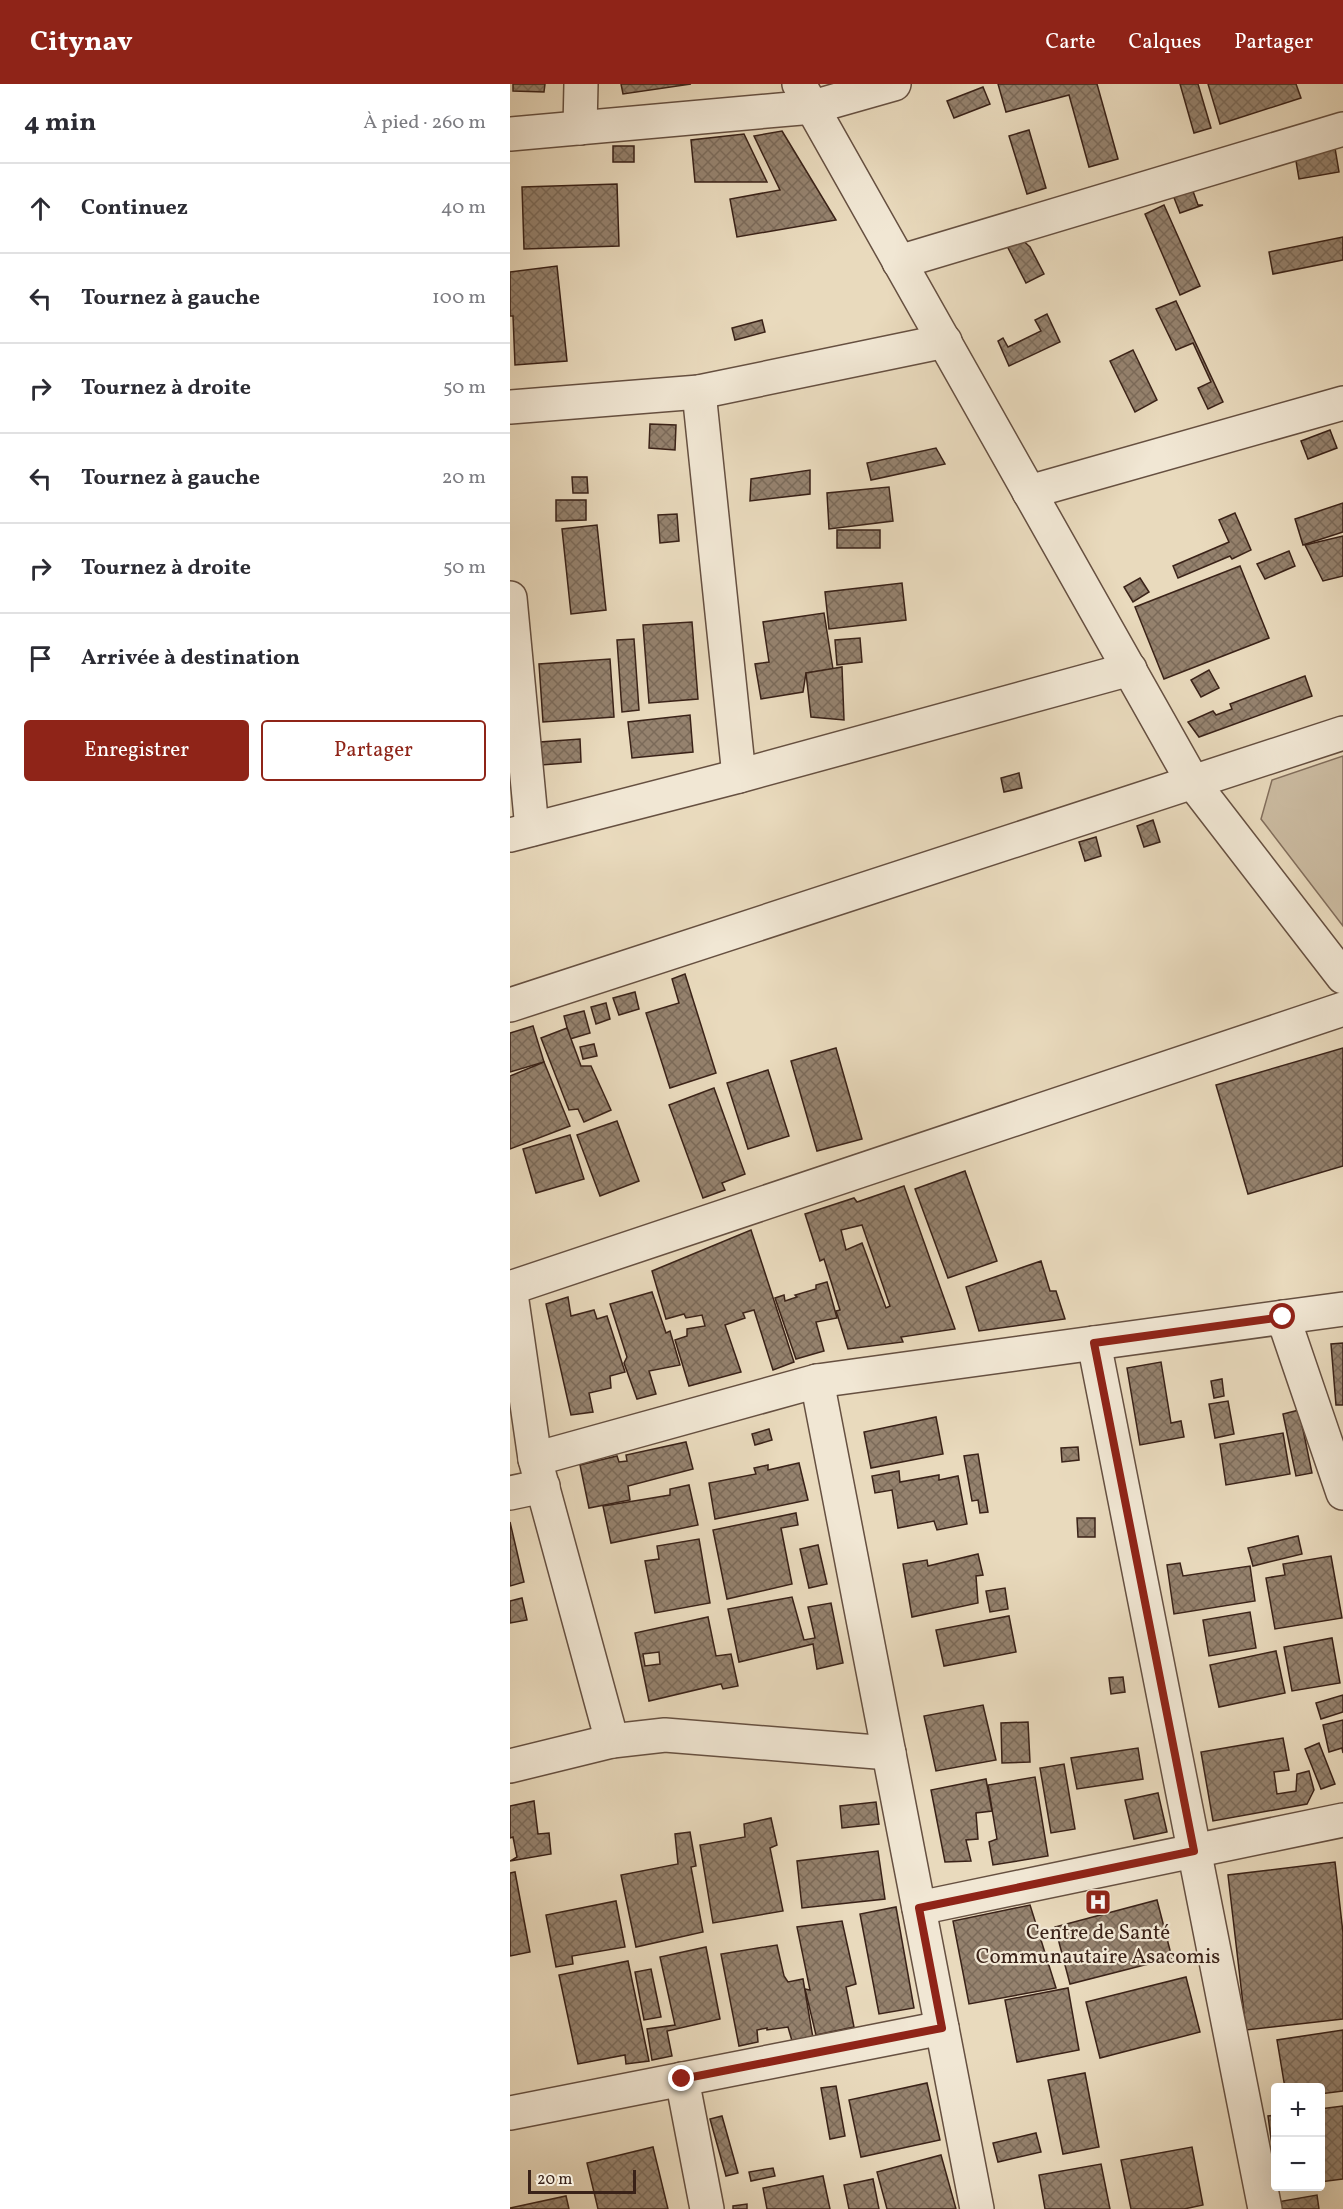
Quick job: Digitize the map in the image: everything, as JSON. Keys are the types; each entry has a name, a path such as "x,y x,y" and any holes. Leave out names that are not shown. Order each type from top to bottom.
{"street":[{"path":"580,128 581,84"},
{"path":"510,134 580,128 894,84"},
{"path":"806,96 1194,784 1343,977"},
{"path":"899,262 1343,129"},
{"path":"510,407 699,392 945,341"},
{"path":"699,392 740,776"},
{"path":"1029,492 1343,403"},
{"path":"510,598 521,832 740,776 1130,669"},
{"path":"510,1005 1194,784 1343,733"},
{"path":"612,1741 539,1473 510,1288 1343,1009"},
{"path":"510,1493 539,1473 817,1381 1343,1309"},
{"path":"1283,1317 1343,1493"},
{"path":"1094,1343 1264,2209"},
{"path":"817,1381 977,2209"},
{"path":"510,1766 612,1741 665,1735 889,1753"},
{"path":"919,1908 1343,1820"},
{"path":"510,2113 942,2028"},
{"path":"682,2079 707,2209"}],"shaded area":[{"path":"1343,756 1343,926 1261,819 1272,780"}],"building":[{"path":"513,84 545,84 544,92 513,91"},
{"path":"621,84 691,84 623,94"},
{"path":"998,84 1097,84 1118,159 1089,167 1069,95 1006,112"},
{"path":"1180,84 1198,84 1211,128 1194,133"},
{"path":"1208,84 1296,84 1301,98 1220,124"},
{"path":"983,87 990,104 954,118 947,101"},
{"path":"1029,130 1046,188 1027,194 1009,136"},
{"path":"782,131 836,220 737,237 730,199 780,190 754,136"},
{"path":"744,134 767,182 695,182 691,140"},
{"path":"613,146 634,146 634,162 613,162"},
{"path":"1335,148 1339,172 1299,179 1295,155"},
{"path":"1190,183 1198,205 1203,205 1180,213 1171,190"},
{"path":"617,184 619,246 524,249 522,187"},
{"path":"1164,205 1200,286 1180,295 1145,214"},
{"path":"1019,237 1030,247 1044,274 1026,283 1006,244"},
{"path":"1343,237 1343,260 1273,274 1269,252"},
{"path":"557,266 567,361 515,365 513,316 510,316 510,272"},
{"path":"1176,301 1223,402 1208,409 1198,388 1211,382 1193,343 1176,350 1156,309"},
{"path":"1047,314 1060,342 1009,366 998,341 1003,338 1008,347 1041,331 1035,320"},
{"path":"762,320 765,332 735,340 732,328"},
{"path":"1133,350 1157,400 1135,412 1110,361"},
{"path":"650,424 676,425 675,450 649,448"},
{"path":"1330,430 1337,448 1308,459 1301,441"},
{"path":"936,448 945,464 871,480 867,463"},
{"path":"810,470 810,494 750,501 751,479"},
{"path":"572,477 587,477 588,493 573,493"},
{"path":"889,487 893,521 829,529 827,493"},
{"path":"556,500 586,500 586,520 556,521"},
{"path":"1343,503 1343,532 1303,545 1295,519"},
{"path":"1235,513 1251,550 1232,559 1230,556 1178,578 1173,566 1229,542 1219,520"},
{"path":"677,514 679,541 660,543 658,515"},
{"path":"597,525 606,610 571,614 562,529"},
{"path":"837,530 880,530 880,548 837,548"},
{"path":"1343,536 1343,576 1323,581 1305,545"},
{"path":"1289,551 1295,566 1265,579 1257,564"},
{"path":"1240,566 1269,638 1164,679 1135,607"},
{"path":"1140,578 1149,592 1133,602 1124,587"},
{"path":"902,583 906,620 829,629 825,592"},
{"path":"824,613 833,669 806,673 803,692 761,699 755,664 769,662 763,622"},
{"path":"692,622 698,699 649,703 643,625"},
{"path":"860,638 862,662 837,665 835,640"},
{"path":"634,639 639,710 622,712 617,640"},
{"path":"610,659 614,717 543,722 539,664"},
{"path":"842,667 844,720 811,717 806,673"},
{"path":"1209,670 1219,688 1201,697 1191,680"},
{"path":"1305,676 1312,696 1199,737 1188,722 1213,711 1216,715 1232,709 1230,704"},
{"path":"690,715 693,752 632,758 628,722"},
{"path":"580,739 581,762 541,765 540,742"},
{"path":"1019,773 1022,788 1004,792 1001,778"},
{"path":"1153,820 1160,842 1144,847 1137,826"},
{"path":"1096,837 1101,856 1085,861 1079,842"},
{"path":"685,974 716,1073 670,1088 646,1013 679,1003 672,979"},
{"path":"635,992 639,1009 619,1015 613,998"},
{"path":"606,1003 610,1019 596,1024 591,1007"},
{"path":"584,1011 590,1033 570,1039 564,1016"},
{"path":"533,1026 544,1062 510,1072 510,1033"},
{"path":"567,1028 581,1066 591,1066 611,1110 584,1122 578,1109 569,1110 541,1038"},
{"path":"594,1044 597,1056 583,1059 580,1047"},
{"path":"836,1048 862,1139 817,1151 791,1061"},
{"path":"1343,1048 1343,1166 1248,1194 1216,1085"},
{"path":"544,1062 570,1126 510,1149 510,1076"},
{"path":"768,1070 789,1136 748,1149 727,1083"},
{"path":"714,1088 745,1174 722,1183 725,1190 703,1198 669,1105"},
{"path":"617,1121 639,1181 600,1196 577,1135"},
{"path":"570,1135 584,1179 536,1193 523,1149"},
{"path":"965,1171 997,1261 948,1278 915,1189"},
{"path":"904,1186 955,1329 901,1337 903,1342 848,1349 836,1311 840,1310 824,1259 820,1261 805,1214 854,1198 857,1202","holes":["862,1225 890,1306 886,1308 862,1243 846,1250 841,1230"]},
{"path":"751,1230 794,1362 773,1370 754,1310 743,1313 745,1318 725,1325 741,1372 689,1386 675,1340 687,1336 687,1329 705,1326 702,1315 686,1318 684,1314 666,1319 652,1271"},
{"path":"1041,1261 1050,1291 1056,1291 1065,1319 979,1331 966,1287"},
{"path":"827,1282 837,1318 816,1322 824,1351 796,1359 775,1298 784,1295 785,1301 797,1297 795,1295 816,1289 816,1285"},
{"path":"652,1292 666,1333 670,1331 680,1365 649,1371 656,1394 637,1399 624,1363 627,1357 610,1304"},
{"path":"568,1297 571,1316 594,1310 597,1319 607,1316 625,1372 610,1376 611,1388 589,1393 593,1412 571,1415 546,1304"},
{"path":"1343,1343 1343,1405 1336,1405 1331,1344"},
{"path":"1161,1362 1171,1423 1181,1421 1184,1437 1140,1445 1127,1368"},
{"path":"1222,1379 1224,1396 1214,1398 1211,1381"},
{"path":"1228,1401 1234,1434 1215,1438 1209,1404"},
{"path":"1299,1410 1312,1473 1296,1476 1283,1414"},
{"path":"936,1417 943,1454 871,1468 864,1432"},
{"path":"769,1429 772,1440 755,1445 752,1434"},
{"path":"1283,1433 1290,1474 1226,1485 1220,1444"},
{"path":"686,1442 693,1469 628,1486 630,1500 589,1508 580,1465 617,1456 619,1462 627,1461 626,1455"},
{"path":"1078,1447 1079,1460 1062,1462 1061,1448"},
{"path":"978,1454 988,1512 980,1513 978,1500 972,1501 964,1456"},
{"path":"799,1463 808,1500 715,1519 709,1483 756,1474 754,1468 768,1465 768,1470"},
{"path":"899,1471 900,1482 939,1475 939,1480 958,1476 967,1524 937,1530 934,1521 898,1528 892,1490 875,1493 872,1476"},
{"path":"689,1485 698,1525 611,1543 603,1506 670,1495 670,1489"},
{"path":"796,1513 798,1525 781,1528 792,1584 727,1599 713,1530"},
{"path":"1077,1518 1095,1518 1095,1537 1078,1537"},
{"path":"510,1522 524,1582 510,1586"},
{"path":"1298,1536 1302,1554 1253,1566 1248,1548"},
{"path":"699,1539 710,1603 655,1613 645,1561 659,1559 657,1546"},
{"path":"818,1545 827,1584 809,1588 800,1549"},
{"path":"978,1554 983,1575 976,1576 978,1603 912,1617 903,1564 927,1560 928,1566"},
{"path":"1331,1556 1342,1618 1275,1629 1266,1578 1285,1575 1283,1564"},
{"path":"1180,1563 1183,1576 1250,1566 1255,1601 1174,1614 1167,1565"},
{"path":"1005,1588 1008,1609 990,1612 986,1591"},
{"path":"792,1597 804,1640 815,1638 808,1607 831,1603 843,1663 817,1669 813,1644 739,1662 728,1609"},
{"path":"522,1598 527,1620 510,1623 510,1601"},
{"path":"1250,1612 1256,1648 1209,1656 1203,1620"},
{"path":"1009,1616 1016,1652 944,1666 936,1630"},
{"path":"708,1617 716,1656 731,1654 738,1686 723,1689 721,1684 649,1701 635,1633","holes":["659,1652 660,1664 645,1666 643,1654"]},
{"path":"1332,1638 1340,1683 1292,1691 1284,1647"},
{"path":"1276,1651 1285,1693 1219,1707 1210,1665"},
{"path":"1123,1677 1125,1692 1111,1694 1109,1678"},
{"path":"1343,1695 1343,1712 1321,1719 1316,1703"},
{"path":"983,1705 996,1760 936,1771 924,1716"},
{"path":"1343,1720 1343,1753 1342,1748 1329,1752 1323,1725"},
{"path":"1028,1722 1030,1762 1002,1763 1001,1723"},
{"path":"1283,1738 1289,1770 1274,1772 1277,1794 1296,1791 1297,1774 1309,1771 1314,1790 1307,1804 1213,1821 1201,1752"},
{"path":"1319,1743 1335,1784 1321,1789 1305,1749"},
{"path":"1138,1748 1143,1779 1077,1789 1071,1758"},
{"path":"1064,1764 1075,1829 1051,1833 1040,1768"},
{"path":"1035,1777 1048,1856 993,1865 989,1842 997,1839 988,1785"},
{"path":"986,1779 992,1811 976,1813 978,1839 966,1840 971,1861 945,1862 931,1790"},
{"path":"1158,1793 1167,1832 1134,1839 1125,1800"},
{"path":"534,1801 538,1834 549,1833 551,1854 510,1861 517,1857 513,1837 510,1838 510,1806"},
{"path":"876,1802 879,1824 842,1828 840,1806"},
{"path":"771,1818 777,1845 770,1848 783,1911 713,1923 700,1845 745,1837 744,1824"},
{"path":"690,1832 696,1866 691,1867 703,1932 636,1947 621,1875 678,1864 675,1834"},
{"path":"878,1851 885,1899 802,1908 797,1861"},
{"path":"1335,1862 1343,1933 1343,2019 1246,2030 1228,1875"},
{"path":"515,1872 530,1952 510,1956 510,1873"},
{"path":"1157,1900 1172,1958 1070,1984 1055,1927"},
{"path":"616,1901 625,1947 572,1956 573,1964 556,1967 546,1915"},
{"path":"1030,1905 1056,1988 969,2004 953,1921"},
{"path":"896,1907 914,2008 879,2014 860,1914"},
{"path":"842,1921 856,1984 846,1987 854,2027 816,2035 805,1989 810,1990 797,1927"},
{"path":"777,1945 784,1976 788,1982 803,1979 813,2038 792,2041 788,2027 767,2030 767,2028 757,2030 758,2042 739,2046 721,1954"},
{"path":"706,1947 720,2019 667,2031 672,2056 652,2060 647,2029 675,2025 660,1957"},
{"path":"628,1961 649,2061 626,2064 625,2055 578,2064 559,1975"},
{"path":"651,1969 661,2017 644,2020 635,1972"},
{"path":"1186,1977 1200,2032 1100,2058 1086,2002"},
{"path":"1068,1988 1079,2050 1017,2062 1005,2000"},
{"path":"1343,2030 1343,2091 1325,2093 1325,2083 1284,2083 1277,2040"},
{"path":"1085,2073 1099,2147 1063,2154 1048,2080"},
{"path":"927,2083 940,2140 861,2157 849,2100"},
{"path":"836,2086 845,2136 830,2139 821,2088"},
{"path":"1343,2106 1343,2179 1325,2181 1325,2137 1325,2108"},
{"path":"722,2116 738,2173 726,2176 710,2119"},
{"path":"1268,2116 1271,2116 1271,2138"},
{"path":"1036,2133 1041,2152 998,2162 993,2143"},
{"path":"653,2147 668,2209 598,2209 587,2163"},
{"path":"1192,2147 1203,2205 1184,2209 1131,2209 1121,2160"},
{"path":"941,2155 956,2209 887,2209 877,2172"},
{"path":"1101,2164 1110,2209 1045,2209 1039,2175"},
{"path":"773,2168 775,2176 751,2181 749,2172"},
{"path":"823,2176 830,2209 767,2209 763,2188"},
{"path":"873,2179 879,2209 849,2209 844,2185"},
{"path":"1317,2195 1319,2209 1278,2209 1277,2202"},
{"path":"566,2196 569,2209 510,2209 510,2208"},
{"path":"747,2204 747,2209 733,2209 733,2206"}],"place":[{"name":"Centre de Santé Communautaire Asacomis","path":"1098,1902"}],"route":[{"path":"682,2079 942,2028 919,1908 1194,1851 1094,1343 1283,1317"}]}
